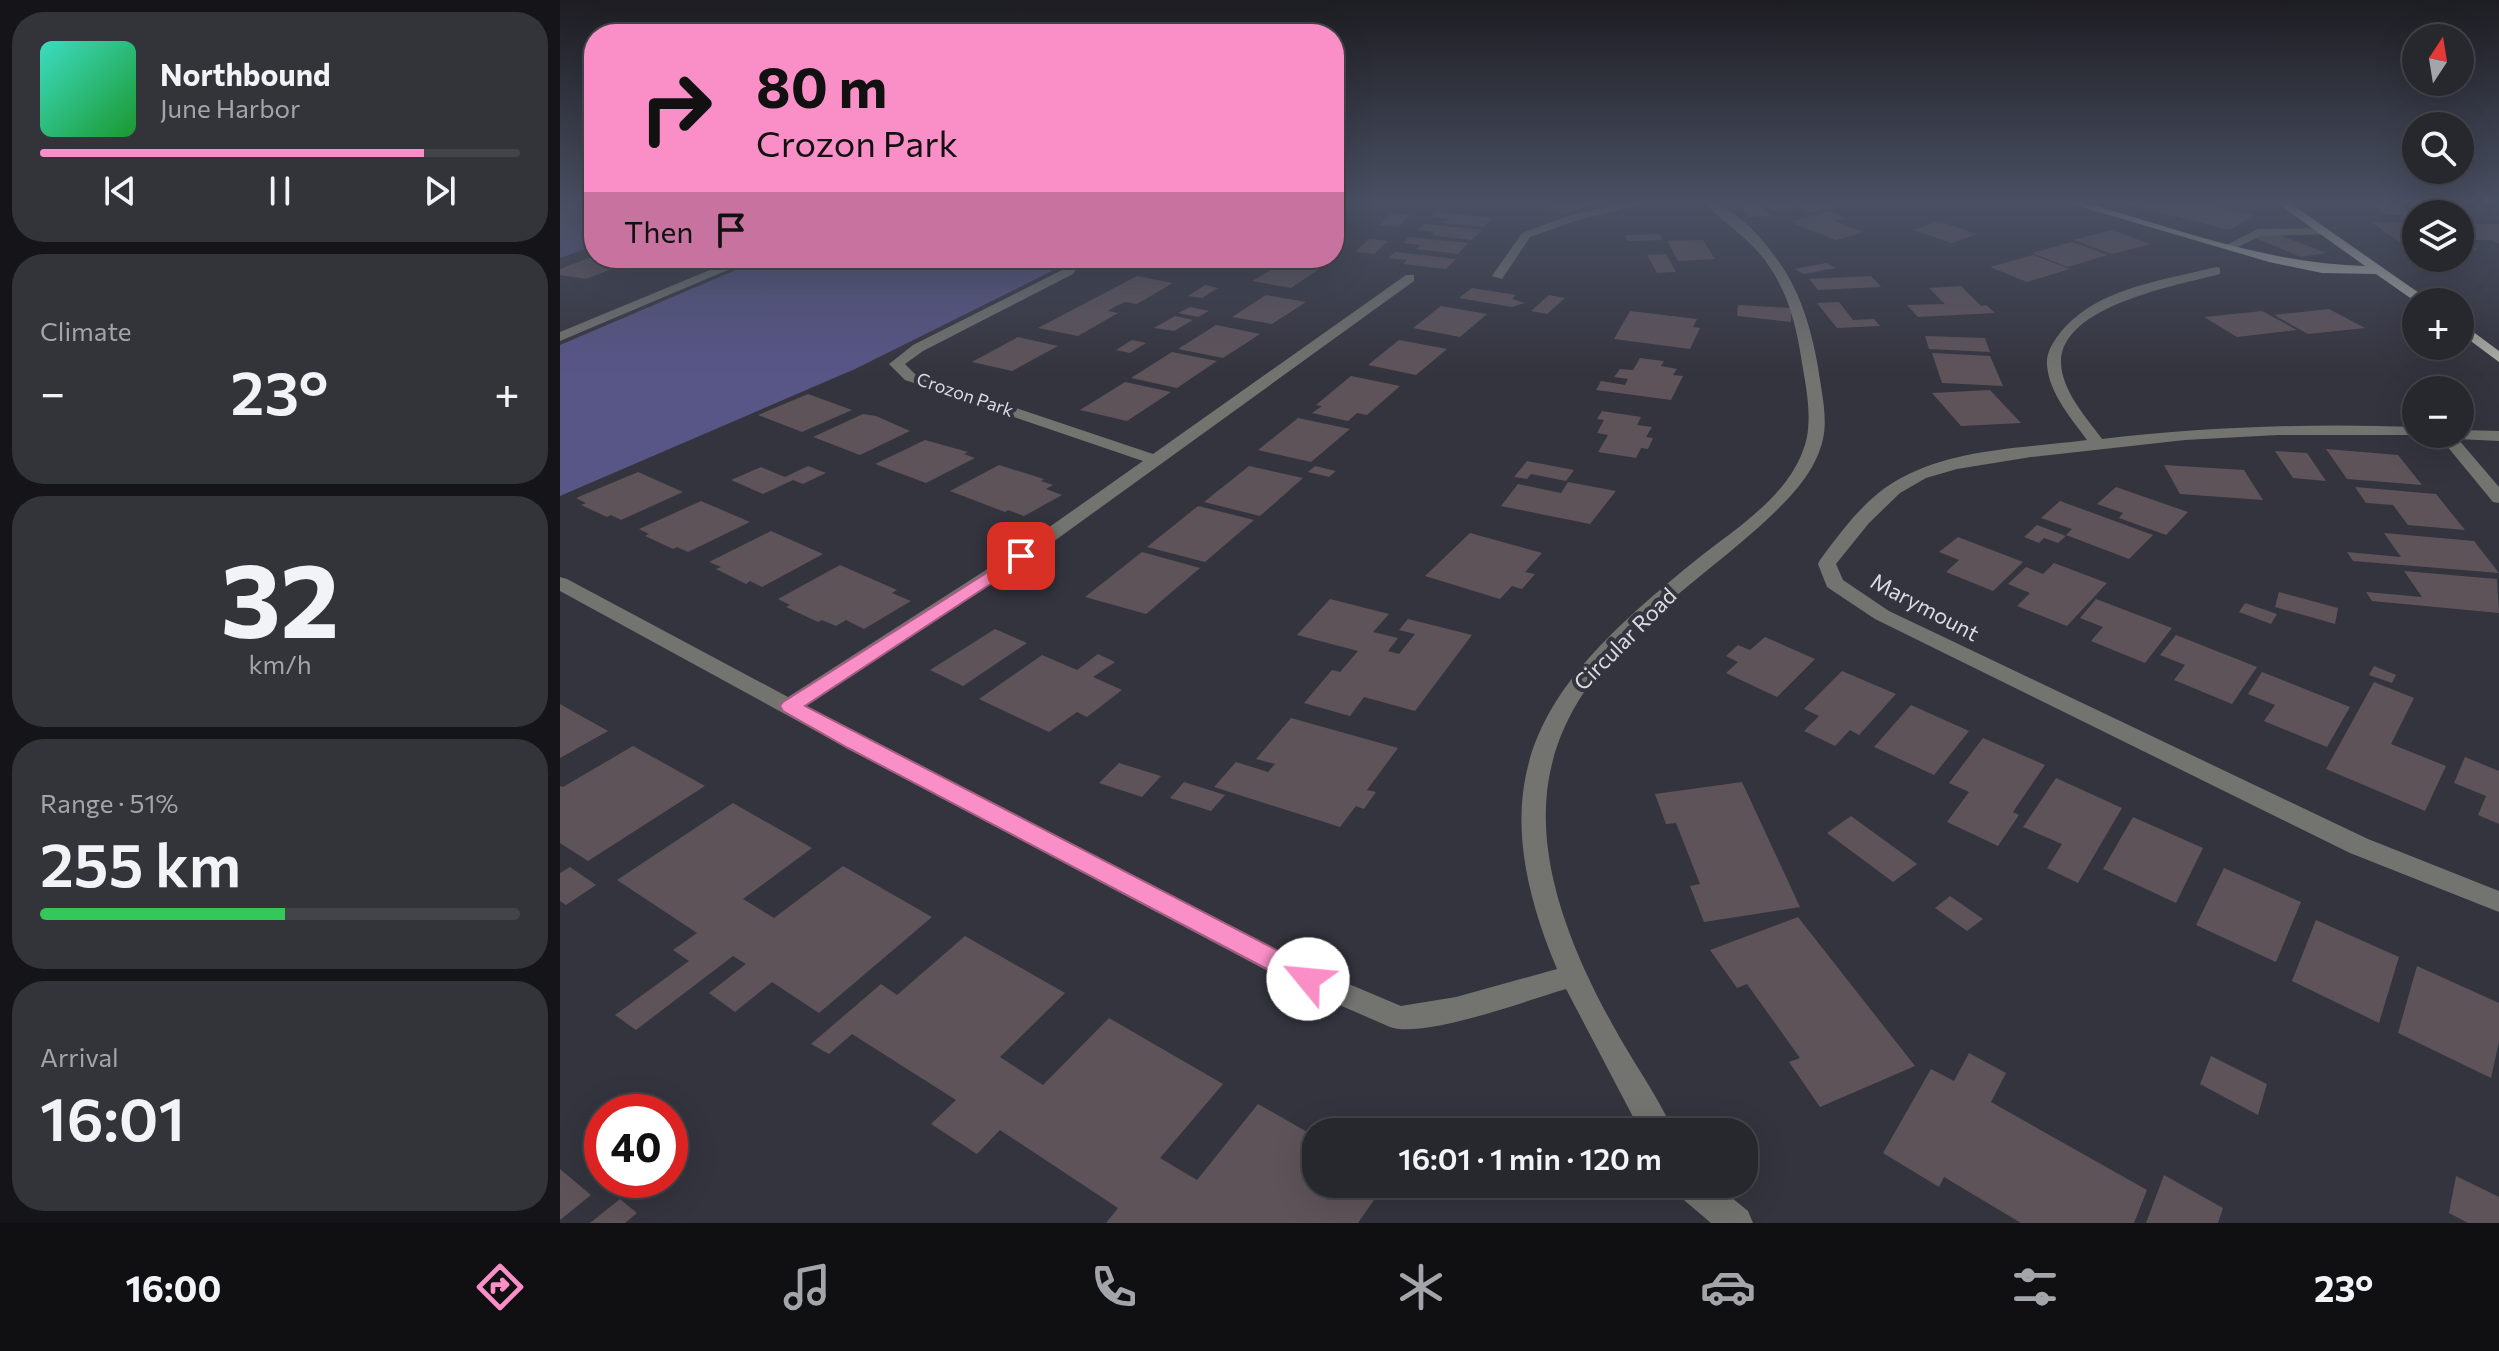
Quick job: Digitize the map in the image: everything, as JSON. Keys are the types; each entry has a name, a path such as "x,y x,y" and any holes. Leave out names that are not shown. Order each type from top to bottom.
{"main road":[{"path":"2284,260 2322,269 2380,270"},
{"path":"2365,260 2405,288"},
{"path":"2474,338 2499,358"}],"street":[{"path":"1498,276 1509,260"},
{"name":"Circular Road","path":"1650,1118 1572,976 1534,849 1535,793 1545,742 1574,684 1645,612 1791,489 1815,439 1810,362 1800,310 1773,260"},
{"path":"560,337 726,268"},
{"name":"Crozon Park","path":"1067,268 1069,271 918,348 896,364 910,377 1153,459"},
{"path":"2097,443 2068,401 2055,370 2053,358 2066,332 2107,302 2216,271"},
{"path":"790,706 1021,556 1410,278"},
{"name":"Marymount","path":"2402,431 2346,428 2258,430 2097,443 1966,461 1907,481 1855,525 1827,564 1834,583 1882,615 2359,846 2499,902"},
{"path":"2474,435 2499,436"},
{"path":"2458,448 2499,498"},
{"path":"560,583 855,743 1308,979 1400,1018 1456,1009 1572,976"},
{"path":"1707,1198 1736,1223"}],"shaded area":[{"path":"741,268 1051,268 1052,271 855,369 560,496 560,345"}],"building":[{"path":"583,260 584,268 614,268 586,279 560,275 560,269"},
{"path":"1407,260 1455,260 1446,269 1403,264"},
{"path":"1650,260 1669,260 1676,272 1657,273"},
{"path":"2015,260 2046,260 2070,269 2027,282 1990,267"},
{"path":"2050,260 2091,260 2068,267"},
{"path":"1826,263 1836,268 1804,274 1794,269"},
{"path":"1274,268 1321,268 1291,288 1252,281"},
{"path":"1137,276 1173,283 1137,304 1125,302 1116,306 1108,311 1118,313 1078,336 1038,328"},
{"path":"1871,276 1881,287 1818,290 1809,279"},
{"path":"1205,285 1218,288 1202,298 1188,296"},
{"path":"1961,286 1981,306 1986,305 1995,313 1918,317 1907,305 1945,304 1929,288"},
{"path":"1472,288 1516,295 1512,299 1525,303 1512,307 1459,298"},
{"path":"1266,295 1306,302 1272,324 1232,317"},
{"path":"1549,295 1565,298 1547,314 1531,311"},
{"path":"1839,302 1853,320 1874,319 1880,326 1837,328 1817,303"},
{"path":"1738,305 1791,308 1791,322 1737,316"},
{"path":"1441,306 1487,314 1460,337 1413,328"},
{"path":"1190,307 1209,311 1198,317 1178,313"},
{"path":"2329,309 2365,328 2308,334 2274,315"},
{"path":"1630,311 1697,319 1693,327 1700,328 1690,349 1614,339"},
{"path":"2262,311 2297,330 2237,337 2204,317"},
{"path":"1175,316 1193,320 1174,331 1154,328"},
{"path":"1216,325 1260,334 1223,358 1178,349"},
{"path":"1925,336 1985,338 1990,352 1929,349"},
{"path":"1018,337 1058,346 1012,371 972,362"},
{"path":"1132,340 1146,343 1130,353 1116,350"},
{"path":"1399,340 1447,349 1416,375 1368,365"},
{"path":"1172,352 1217,361 1177,388 1131,378"},
{"path":"1932,353 1990,356 2003,386 1942,383"},
{"path":"1640,358 1664,361 1661,366 1677,369 1673,375 1683,376 1671,400 1596,390 1601,381 1625,385 1628,379 1614,377 1620,369 1633,370"},
{"path":"1351,376 1400,386 1367,415 1357,413 1348,421 1312,413 1322,406 1316,405"},
{"path":"1125,382 1171,392 1127,421 1080,410"},
{"path":"1990,390 2021,423 1961,426 1932,393"},
{"path":"808,394 852,410 802,432 758,415"},
{"path":"1602,411 1641,417 1637,425 1652,427 1646,437 1653,438 1648,449 1641,448 1636,458 1598,452 1608,435 1597,433 1604,420 1597,419"},
{"path":"863,414 876,416 910,431 860,455 813,437"},
{"path":"1298,418 1350,429 1311,462 1258,450"},
{"path":"925,440 968,452 964,454 975,458 926,483 875,464"},
{"path":"2326,449 2398,455 2422,485 2347,479"},
{"path":"2275,451 2307,453 2326,481 2293,478"},
{"path":"1527,461 1574,470 1566,481 1531,474 1527,479 1514,477"},
{"path":"999,465 1044,479 1041,481 1053,485 1046,489 1062,495 1024,516 950,491"},
{"path":"2164,465 2244,470 2263,500 2180,494"},
{"path":"808,466 826,473 803,484 793,480 763,494 731,480 761,467 785,477"},
{"path":"1249,466 1303,478 1260,516 1204,502"},
{"path":"1315,466 1336,471 1329,477 1308,472"},
{"path":"638,472 683,492 621,520 581,505 586,503 576,498"},
{"path":"1568,482 1616,491 1590,524 1501,506 1518,484 1561,493"},
{"path":"2116,487 2188,512 2166,535 2119,518 2123,513 2097,504"},
{"path":"2355,487 2436,494 2465,530 2408,525 2393,505 2366,503"},
{"path":"701,501 750,522 688,552 677,547 673,549 645,536 649,534 639,529"},
{"path":"2060,501 2153,535 2129,559 2066,535 2072,529 2041,518"},
{"path":"1198,506 1254,520 1205,562 1147,547"},
{"path":"2037,525 2066,536 2058,543 2044,538 2039,543 2024,537"},
{"path":"771,531 823,554 762,587 750,581 746,584 716,569 721,567 709,562"},
{"path":"1470,533 1542,553 1525,572 1535,574 1522,589 1512,586 1500,599 1425,576"},
{"path":"2384,533 2474,541 2499,573 2353,561 2347,552 2401,557"},
{"path":"1958,537 2023,562 1993,591 1946,572 1959,560 1939,552"},
{"path":"1142,552 1200,568 1146,614 1085,597"},
{"path":"2054,563 2107,583 2067,626 2017,606 2030,593 2008,584 2026,567 2043,574"},
{"path":"840,565 897,590 892,593 911,601 864,629 846,620 836,626 822,620 818,622 786,607 790,605 778,599"},
{"path":"2404,571 2497,579 2499,613 2372,601 2366,592 2422,597"},
{"path":"2279,592 2338,608 2335,624 2275,607"},
{"path":"1330,599 1389,614 1373,632 1398,638 1388,651 1399,654 1415,634 1399,630 1408,619 1472,635 1415,711 1364,697 1350,716 1304,703 1332,670 1340,672 1358,651 1297,635"},
{"path":"2096,599 2172,628 2145,663 2091,641 2103,627 2080,618"},
{"path":"2245,603 2277,614 2271,624 2239,612"},
{"path":"995,629 1027,643 963,686 930,670"},
{"path":"2176,635 2257,667 2232,704 2174,680 2185,665 2160,655"},
{"path":"1765,637 1815,659 1777,697 1726,673 1738,662 1726,656 1738,645 1750,650"},
{"path":"1098,654 1115,662 1093,677 1122,690 1087,717 1077,712 1049,732 979,699 1042,655 1077,670"},
{"path":"2374,666 2396,675 2392,683 2369,675"},
{"path":"1842,671 1896,694 1859,735 1850,730 1835,746 1804,731 1819,716 1804,709"},
{"path":"2262,672 2350,707 2327,747 2264,721 2275,705 2248,694"},
{"path":"2374,682 2414,698 2391,744 2446,766 2425,811 2326,769"},
{"path":"560,704 574,712 608,731 560,758"},
{"path":"1911,705 1969,731 1934,775 1874,747"},
{"path":"1291,718 1398,748 1367,790 1376,792 1364,809 1356,806 1340,827 1214,787 1236,762 1268,772 1275,764 1256,759"},
{"path":"1983,738 2045,765 2013,812 2019,815 1998,846 1947,822 1969,792 1949,783"},
{"path":"633,746 705,786 588,861 560,843 560,786"},
{"path":"2465,757 2499,771 2499,824 2478,815 2486,796 2454,783"},
{"path":"1119,763 1161,776 1142,797 1099,783"},
{"path":"2056,778 2122,808 2078,883 2047,868 2062,844 2023,827"},
{"path":"1184,782 1225,795 1211,811 1170,798"},
{"path":"1742,782 1800,907 1704,922 1690,886 1700,884 1676,823 1666,824 1655,794"},
{"path":"733,803 812,848 743,899 774,918 843,866 932,917 819,1013 772,982 735,1012 709,993 746,964 733,956 636,1030 615,1015 689,961 673,950 697,933 617,880"},
{"path":"1851,816 1917,864 1893,882 1827,833"},
{"path":"2133,817 2203,848 2176,903 2103,869"},
{"path":"570,867 596,885 566,905 560,901 560,873"},
{"path":"2224,868 2301,902 2276,962 2196,925"},
{"path":"1950,896 1983,919 1967,931 1935,908"},
{"path":"1798,917 1915,1066 1820,1107 1789,1062 1800,1058 1747,984 1737,988 1710,950"},
{"path":"2316,920 2399,957 2379,1023 2292,981"},
{"path":"965,936 1065,993 1000,1057 1043,1085 1109,1018 1223,1084 1160,1158 1197,1180 1258,1104 1302,1129 1302,1198 1375,1198 1358,1223 1106,1223 1118,1208 1000,1130 977,1154 931,1124 956,1100 852,1034 829,1054 811,1044 881,984 897,995"},
{"path":"2417,966 2499,1003 2499,1042 2491,1078 2398,1033"},
{"path":"1969,1053 2006,1073 1991,1102 2147,1190 2134,1223 2021,1223 1944,1177 1939,1187 1883,1153 1931,1069 1954,1081"},
{"path":"2211,1056 2267,1084 2258,1115 2200,1084"},
{"path":"560,1169 584,1189 584,1198 587,1198 560,1220"},
{"path":"2164,1175 2223,1208 2218,1223 2146,1223"},
{"path":"2456,1176 2499,1197 2499,1223 2468,1223 2449,1213"},
{"path":"620,1199 637,1213 625,1223 590,1223"}],"route":[{"path":"1021,556 790,706 855,743 1308,979"}]}
